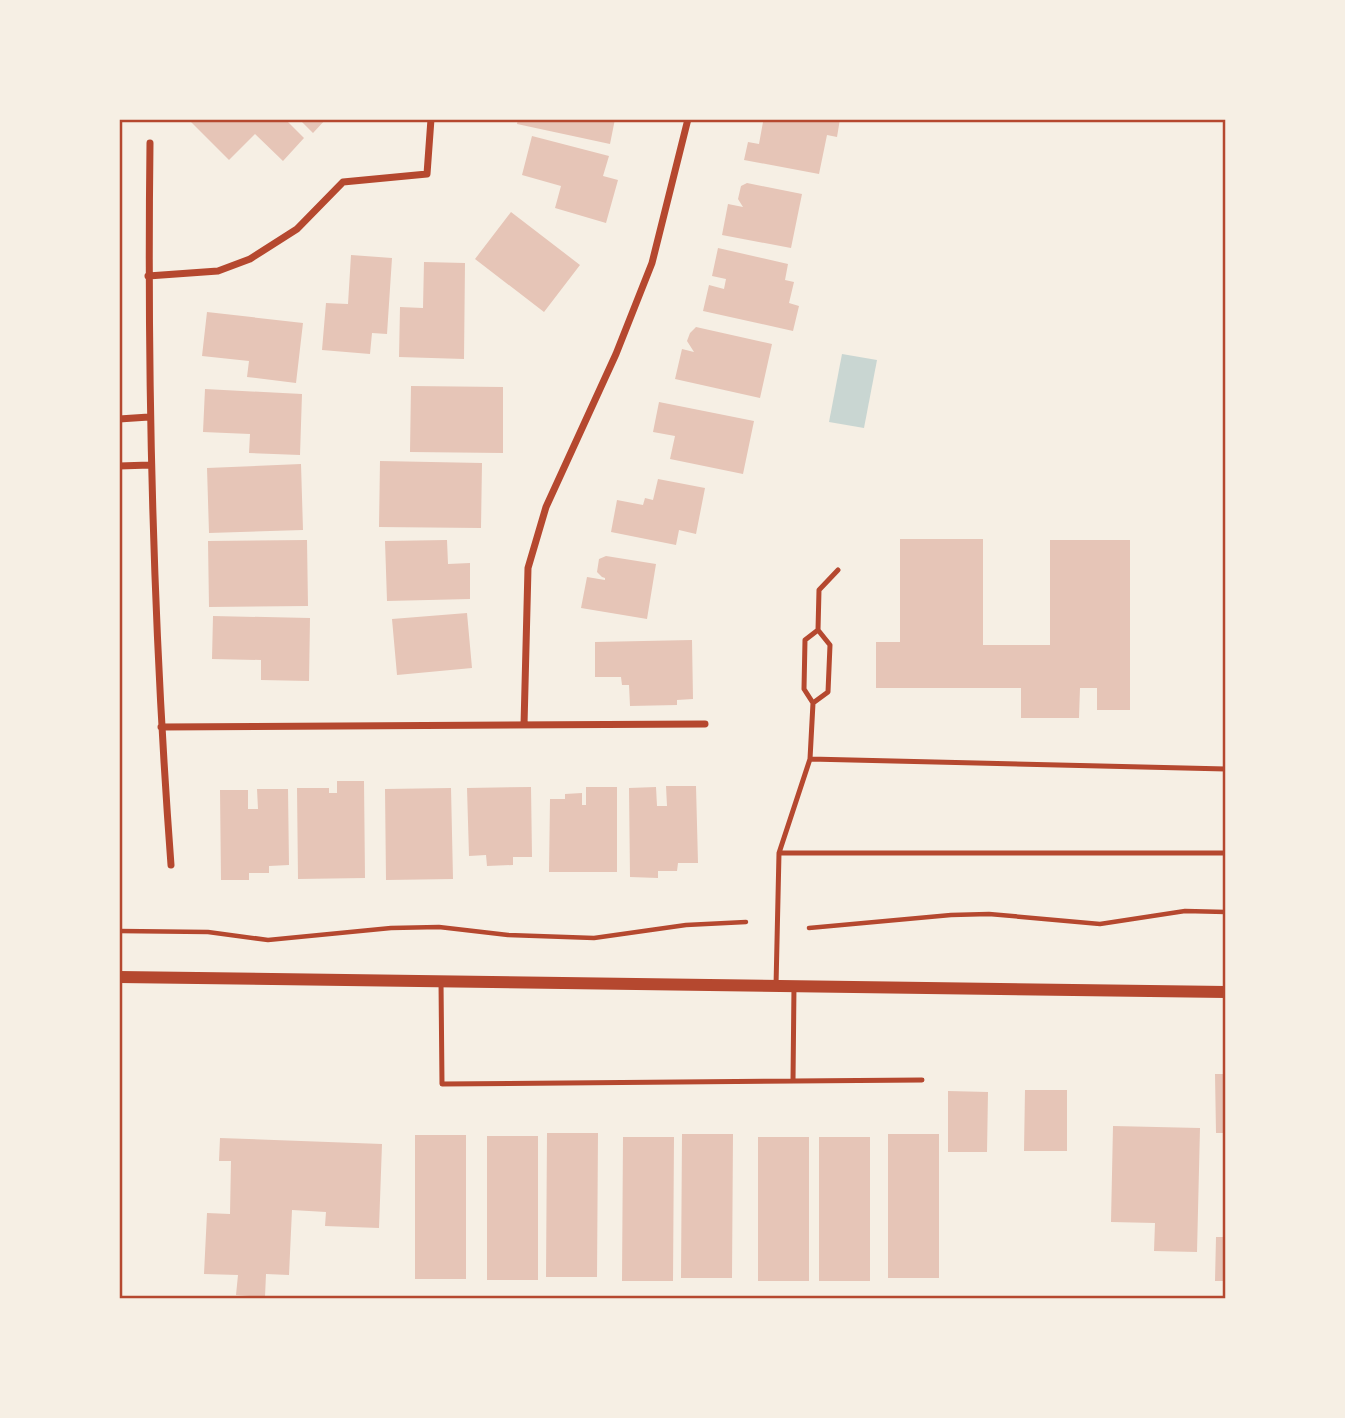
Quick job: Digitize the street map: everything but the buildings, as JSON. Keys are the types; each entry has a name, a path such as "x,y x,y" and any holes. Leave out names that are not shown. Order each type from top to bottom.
{"street":[{"path":"148,276 218,271 250,259 297,229 343,182 427,174 431,119"},
{"path":"524,725 528,568 546,508 617,354 652,263 688,119"},
{"path":"150,143 150,465 161,727 171,865"},
{"path":"119,419 149,417"},
{"path":"119,467 150,465"},
{"path":"161,727 705,724"},
{"path":"119,977 1226,992"}],"lane":[{"path":"813,703 828,692 830,645 818,629 819,590 838,570"},
{"path":"776,986 779,853 810,759 813,703 804,689 805,640 818,629"},
{"path":"810,759 1226,769"},
{"path":"779,853 1226,853"},
{"path":"441,981 442,1084 922,1080"},
{"path":"793,1081 794,986"}],"path":[{"path":"809,928 951,915 989,914 1100,924 1185,911 1226,912"},
{"path":"119,931 208,932 268,940 391,928 439,927 508,935 594,938 686,925 746,922"}],"shaded area":[{"path":"842,354 877,360 864,428 829,422"}]}
